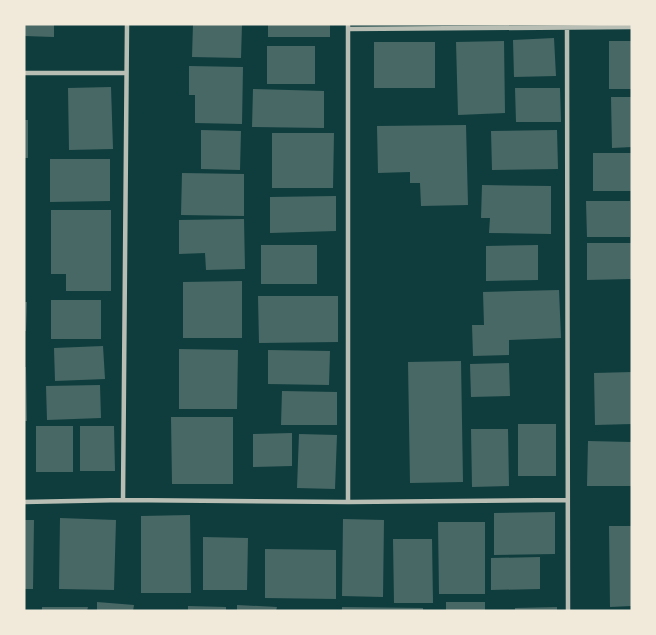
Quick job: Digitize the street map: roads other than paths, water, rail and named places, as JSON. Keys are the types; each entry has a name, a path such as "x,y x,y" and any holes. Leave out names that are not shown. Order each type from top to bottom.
{"lane":[{"path":"123,500 127,24"},
{"path":"348,502 349,27 632,27"},
{"path":"567,28 568,611"},
{"path":"24,73 126,73"},
{"path":"24,502 567,500"}]}
